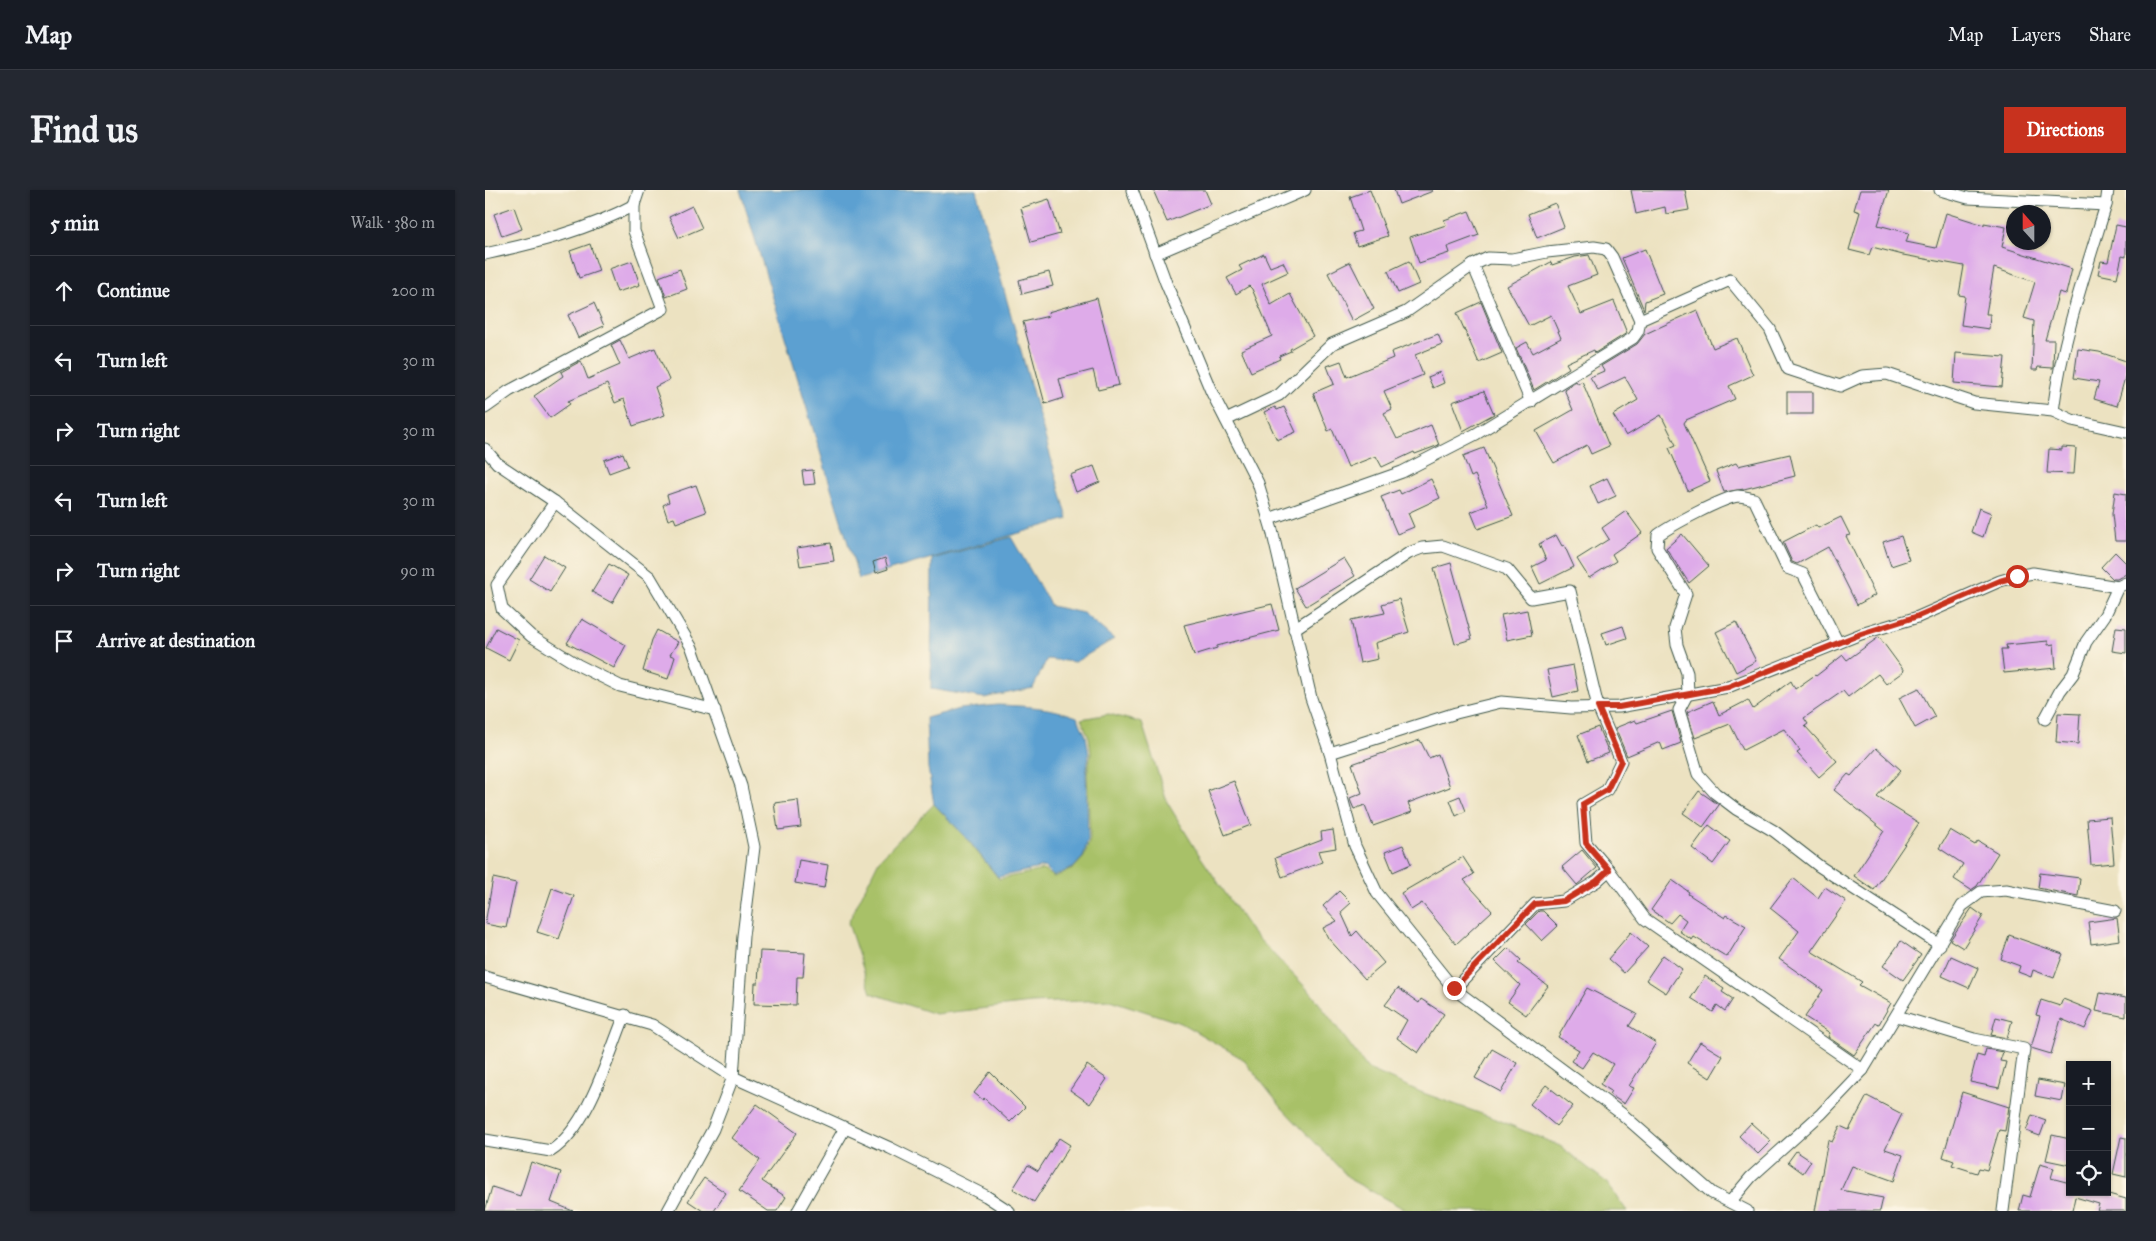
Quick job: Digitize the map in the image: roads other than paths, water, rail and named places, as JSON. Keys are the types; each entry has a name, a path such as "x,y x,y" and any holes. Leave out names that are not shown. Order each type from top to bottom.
{"street":[{"path":"485,408 509,391 663,309 634,230 635,205 639,190"},
{"path":"1132,190 1155,254 1207,382 1258,483 1269,519 1311,698 1330,753 1355,846 1377,893 1454,988 1622,1114 1712,1193 1747,1211"},
{"path":"1155,254 1305,190"},
{"path":"1940,190 1977,199 2106,205"},
{"path":"2053,411 2071,319 2106,205 2108,190"},
{"path":"485,254 531,244 607,219 635,205"},
{"path":"1226,420 1279,395 1333,344 1406,312 1473,265 1488,258 1512,259 1547,252 1594,247 1606,249 1612,257 1641,320 1639,331 1633,338 1476,434 1402,472 1269,519"},
{"path":"1473,265 1531,402"},
{"path":"1641,320 1730,280 1770,329 1788,369 1840,386 1869,374 1887,374 1975,403 2053,411 2072,420 2126,432"},
{"path":"485,449 497,463 555,502 650,577 692,648 741,786 754,847 743,936 733,1077 713,1130 669,1211"},
{"path":"1838,643 1803,574 1787,568 1754,499 1738,496 1670,526 1658,535 1657,548 1686,594 1675,628 1677,644 1687,672 1688,693 1679,710 1698,774 1715,793 1736,809 1775,831 1819,866 1940,945"},
{"path":"555,502 497,585 502,609 531,636 579,666 620,686 715,710"},
{"path":"1294,629 1409,553 1421,548 1443,546 1507,569 1531,598 1570,590 1598,707 1621,761 1607,790 1583,804 1586,843 1609,870 1645,919 1863,1070"},
{"path":"1330,753 1448,715 1501,702 1571,708 1619,707 1728,687 1838,643 1918,616 2000,581 2017,576 2033,573 2122,585 2105,615 2086,642 2073,674 2060,691 2045,719"},
{"path":"1454,988 1535,904 1564,901 1597,881 1609,870"},
{"path":"1730,1202 1751,1177 1821,1114 1863,1070 1962,906 1981,892 2005,890 2115,911"},
{"path":"485,977 625,1015 652,1025 733,1077 916,1161 1002,1209"},
{"path":"485,1140 551,1151 561,1144 587,1108 625,1015"},
{"path":"1897,1016 1974,1038 2024,1049 2003,1211"},
{"path":"798,1211 845,1128"}],"water":[{"path":"740,190 976,190 1068,519 859,579"},
{"path":"1011,537 1051,606 1083,613 1114,639 1075,662 1047,659 1033,688 984,698 931,689 932,559"},
{"path":"998,705 1048,709 1077,717 1086,736 1089,755 1086,774 1088,839 1083,857 1073,868 1053,876 1044,867 998,877 965,836 934,804 928,768 926,718 959,709"}]}
